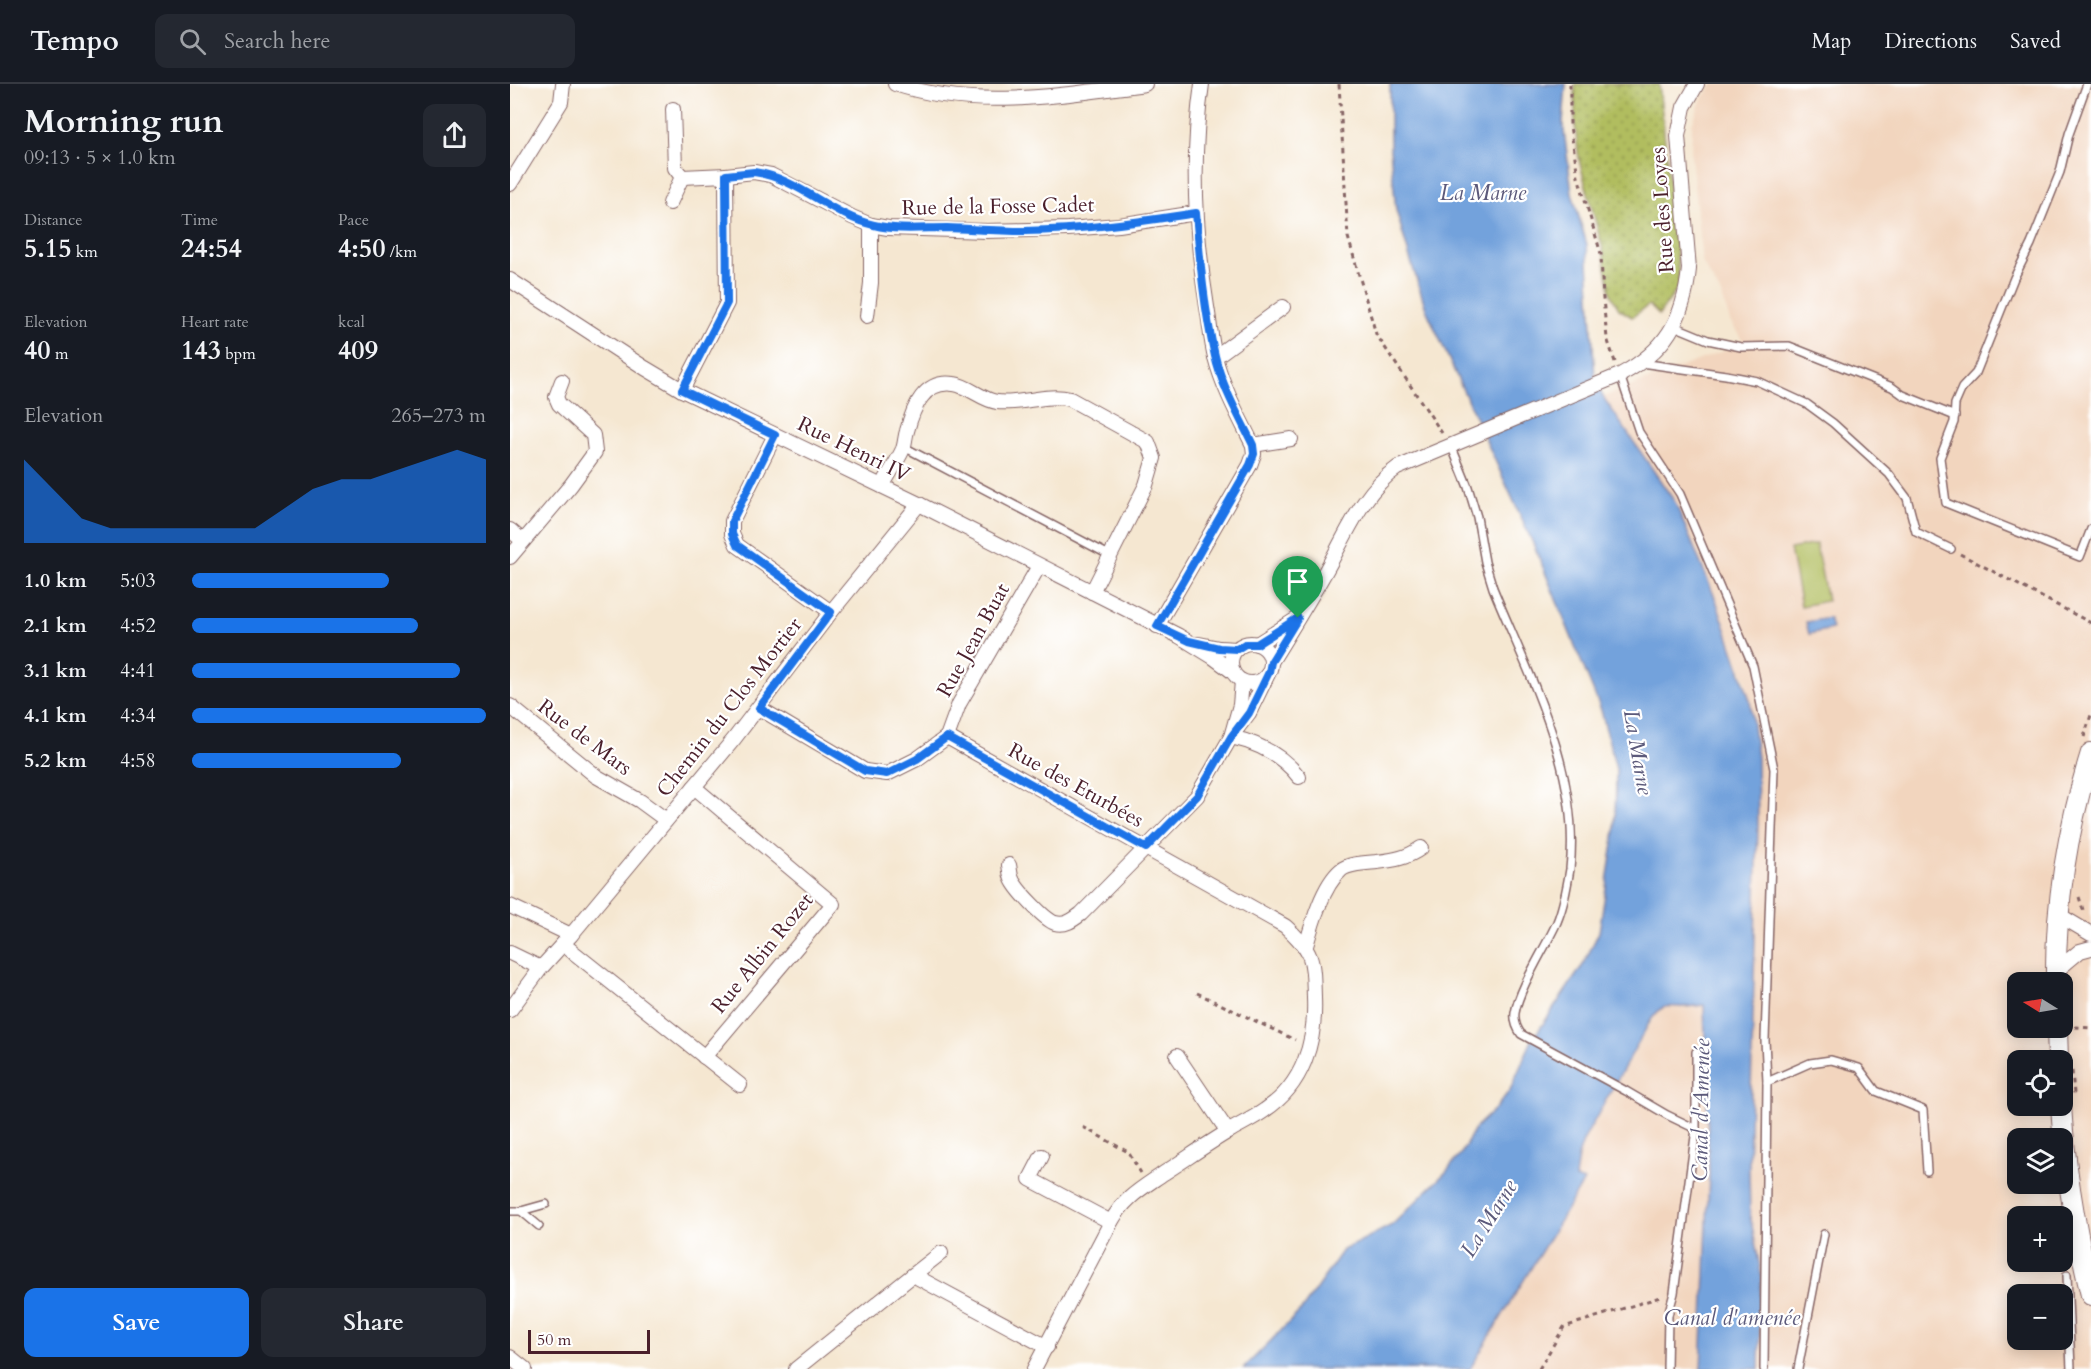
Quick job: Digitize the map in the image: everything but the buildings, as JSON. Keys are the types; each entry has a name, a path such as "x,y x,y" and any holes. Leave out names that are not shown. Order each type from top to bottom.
{"main road":[{"path":"2056,972 2064,869 2091,753"},
{"path":"2062,1116 2071,1201 2091,1295"}],"street":[{"path":"510,183 561,102 563,84"},
{"path":"895,84 931,93 989,100 1050,96 1144,84"},
{"path":"1157,626 1250,465 1254,454 1253,445 1225,387 1215,357 1200,264 1195,151 1202,84"},
{"name":"Rue des Loyes","path":"1231,737 1249,713 1270,667 1377,484 1397,468 1620,375 1641,363 1665,339 1674,326 1684,301 1689,269 1678,136 1684,107 1697,84"},
{"path":"670,203 682,177 675,168 673,109"},
{"name":"Rue de la Fosse Cadet","path":"682,177 754,172 771,175 871,225 888,228 1025,231 1119,225 1196,213"},
{"path":"682,390 727,303 726,175"},
{"name":"Rue de la Fosse Cadet","path":"867,316 871,284 871,225"},
{"name":"Rue Henri IV","path":"510,280 682,390 920,504 1189,641 1238,676"},
{"path":"1215,357 1283,307"},
{"path":"510,557 595,452 593,435 559,404 556,397 562,381"},
{"path":"882,486 904,447 906,432 923,393 944,384 955,384 994,402 1058,396 1071,399 1148,441 1154,458 1146,484 1092,592"},
{"path":"775,435 732,521 732,534 737,545 831,612"},
{"path":"1253,445 1291,440"},
{"name":"Chemin du Clos Mortier","path":"510,1010 541,968 567,940 759,708 831,612 920,504"},
{"path":"510,530 523,541"},
{"name":"Rue Jean Buat","path":"947,737 959,704 1039,566"},
{"path":"1257,644 1298,618"},
{"name":"Rue Henri IV","path":"1189,641 1219,648 1237,649"},
{"path":"1009,865 1012,879 1017,887 1047,919 1055,923 1065,923 1081,914 1197,796 1231,737 1240,705 1238,676 1231,659 1237,649 1245,644 1257,644 1265,649 1270,667 1257,682 1238,676"},
{"name":"Rue de Mars","path":"510,706 596,776 640,801 666,820"},
{"path":"759,708 865,771 887,774 917,759 947,737"},
{"name":"Rue des Eturbées","path":"947,737 1285,926 1306,946"},
{"path":"1231,737 1247,740 1278,755 1299,777"},
{"name":"Rue Albin Rozet","path":"693,787 833,904 704,1057"},
{"path":"1034,1369 1111,1222 1125,1201 1228,1132 1267,1109 1294,1083 1310,1047 1314,1031 1312,961 1306,946 1314,918 1329,886 1342,868 1397,860 1412,855 1421,848"},
{"path":"510,906 567,940 740,1085"},
{"path":"2059,915 2091,934"},
{"path":"2061,972 2080,951 2091,948"},
{"path":"510,953 541,968"},
{"path":"1177,1056 1228,1132"},
{"path":"1042,1156 1029,1179 1111,1222"},
{"path":"796,1369 941,1253"},
{"path":"913,1275 1047,1347"},
{"path":"510,1357 525,1369"}],"lane":[{"path":"2087,84 2069,134 2060,172 1976,373 1962,388 1955,404 1955,416 1940,458 1946,503 2080,557 2091,529"},
{"path":"1674,326 1708,340 1741,347 1789,346 1892,387 1903,395 1955,416"},
{"path":"1641,363 1757,381 1807,404 1833,423 1889,474 1907,498 1916,531 1951,549"},
{"path":"1620,375 1639,432 1680,494 1753,666 1774,769 1765,1040 1767,1082 1764,1369"},
{"path":"1450,445 1468,486 1493,588 1554,738 1567,782 1572,841 1567,891 1557,921 1517,1004 1515,1020 1521,1034 1626,1090 1666,1115 1696,1129"},
{"path":"904,447 1111,556"},
{"path":"1667,1369 1668,1315 1674,1293 1696,1129 1696,1052"},
{"path":"1767,1082 1810,1063 1831,1060 1859,1068 1876,1091 1923,1110 1927,1171"},
{"path":"510,1211 521,1211 546,1204"},
{"path":"521,1211 539,1226"},
{"path":"1798,1369 1824,1234"},
{"path":"2067,1275 2071,1369"}],"path":[{"path":"1339,84 1348,237 1376,334 1450,445"},
{"path":"1570,84 1570,126 1578,176 1601,254 1602,299 1607,338 1620,375"},
{"path":"1951,549 2091,624"},
{"path":"2076,890 2084,914 2091,919"},
{"path":"1197,993 1310,1047"},
{"path":"2073,1027 2091,1028"},
{"path":"1083,1127 1128,1152 1148,1184"},
{"path":"1539,1369 1564,1327 1674,1293"}],"shaded area":[{"path":"1713,84 2091,84 2091,1369 1470,1369 1584,1181 1575,1178 1583,1141 1658,1011 1669,1005 1680,1007 1754,1001 1758,825 1757,757 1746,681 1675,502 1603,397 1744,343 1730,321 1722,296 1702,262 1691,155 1692,124 1702,98"}],"green space":[{"path":"1575,84 1659,84 1680,285 1659,315 1649,305 1632,317 1619,309 1611,295 1602,246 1579,160 1575,125"},
{"path":"1816,544 1827,601 1801,606 1790,549"}],"water":[{"name":"La Marne","path":"1390,84 1566,84 1563,123 1572,193 1587,245 1595,379 1603,397 1675,502 1716,600 1750,700 1757,758 1758,825 1749,1168 1750,1215 1761,1273 1759,1369 1701,1369 1709,1173 1704,1005 1670,1006 1658,1011 1651,1020 1583,1141 1575,1178 1584,1181 1470,1369 1243,1369 1303,1308 1343,1250 1392,1225 1446,1172 1462,1152 1475,1128 1496,1108 1510,1090 1532,1040 1583,965 1599,932 1615,831 1616,769 1601,710 1536,550 1426,309 1409,255 1396,210 1390,149"},
{"path":"1829,618 1832,629 1809,634 1806,622"}],"route":[{"path":"754,172 771,175 852,217 871,225 888,228 949,228 987,231 1068,229 1119,225 1196,213 1200,264 1215,357 1225,387 1253,445 1254,454 1250,465 1157,626 1189,641 1219,648 1237,649 1245,644 1257,644 1298,618 1271,662 1269,672 1249,713 1231,737 1197,796 1146,848 947,737 917,759 887,774 865,771 759,708 831,612 737,545 732,534 732,521 775,435 682,390 727,303 726,175 754,172"}],"water label":[{"name":"Canal d'Amenée","path":"1700,1110"},
{"name":"Canal d'amenée","path":"1732,1317"}]}
